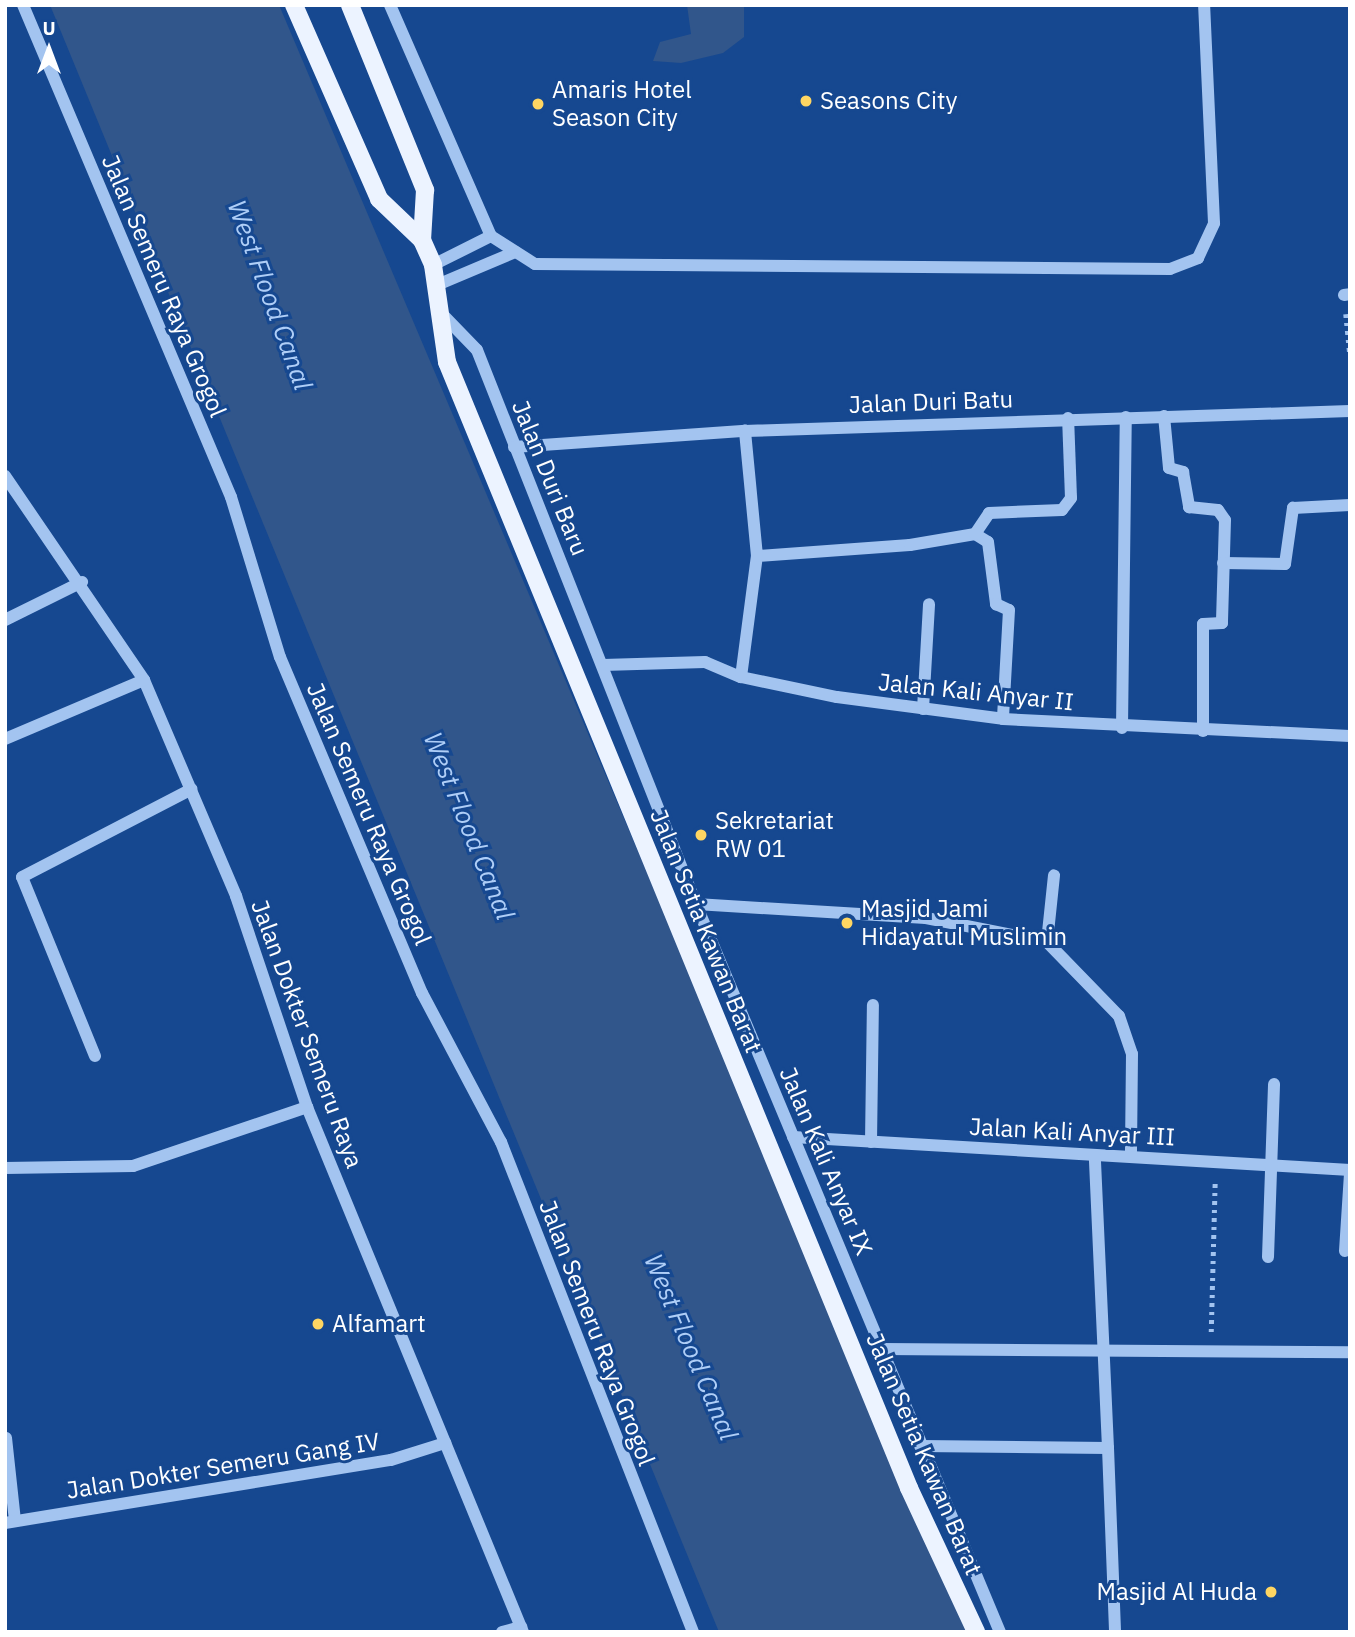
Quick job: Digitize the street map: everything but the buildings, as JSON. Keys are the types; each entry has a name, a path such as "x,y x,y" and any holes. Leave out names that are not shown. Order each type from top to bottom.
{"main road":[{"name":"Jalan Setia Kawan Barat","path":"294,5 379,200 422,240 433,265 444,316 447,362 909,1488 975,1632"},
{"name":"Jalan Setia Kawan Barat","path":"353,8 425,190 422,240"}],"street":[{"name":"Jalan Semeru Raya Grogol","path":"23,5 230,497 280,657 422,993 501,1142 693,1632"},
{"path":"390,5 491,236 515,252 552,266 1170,269 1198,258 1214,223 1204,5"},
{"path":"433,265 491,236"},
{"path":"437,285 515,252"},
{"name":"Jalan Duri Baru","path":"444,316 477,350 603,665"},
{"name":"Jalan Duri Batu","path":"514,447 745,431 1068,418 1350,411"},
{"path":"1164,416 1169,468 1183,472 1189,507 1224,514 1222,623 1203,624 1203,731"},
{"path":"1122,728 1126,417"},
{"path":"975,534 989,513 1062,510 1070,503 1068,418"},
{"path":"741,677 757,556 745,431"},
{"name":"Jalan Dokter Semeru Raya","path":"5,476 82,582 144,680 236,896 307,1107 522,1629"},
{"path":"1223,563 1285,564 1293,508 1350,505"},
{"path":"757,556 975,534 988,542 996,604 1009,610 1003,719"},
{"path":"5,620 82,582"},
{"path":"922,709 929,604"},
{"name":"Jalan Kali Anyar II","path":"603,665 705,662 741,677 922,709 1003,719 1122,728 1350,736"},
{"name":"Jalan Kali Anyar IX","path":"603,665 696,904 883,1349 920,1447 1000,1632"},
{"path":"5,739 144,680"},
{"path":"95,1056 22,877 192,789"},
{"path":"1046,942 1055,875"},
{"path":"696,904 926,918 1046,942 1119,1016 1132,1054 1131,1154"},
{"path":"871,1142 873,1005"},
{"path":"1268,1257 1269,1164 1274,1084"},
{"path":"5,1168 133,1166 307,1107"},
{"name":"Jalan Kali Anyar III","path":"793,1137 1095,1157 1131,1154 1350,1172"},
{"path":"1095,1157 1115,1632"},
{"path":"1345,1251 1350,1172"},
{"path":"883,1349 1210,1356 1350,1352"},
{"path":"6,1438 10,1522"},
{"name":"Jalan Dokter Semeru Gang IV","path":"10,1522 391,1460 445,1443"},
{"path":"920,1447 1108,1448"},
{"path":"502,1632 522,1629"}],"path":[{"path":"1347,295 1350,355"},
{"path":"1210,1356 1216,1161"}],"water":[{"name":"West Flood Canal","path":"50,5 279,5 969,1632 719,1632"},
{"path":"687,5 744,5 744,37 723,53 681,63 653,61 660,42 691,34"}],"place":[{"name":"Seasons City","path":"806,101"},
{"name":"Amaris Hotel Season City","path":"538,104"},
{"name":"Sekretariat RW 01","path":"701,835"},
{"name":"Masjid Jami Hidayatul Muslimin","path":"847,923"},
{"name":"Alfamart","path":"318,1324"},
{"name":"Masjid Al Huda","path":"1271,1592"}]}
